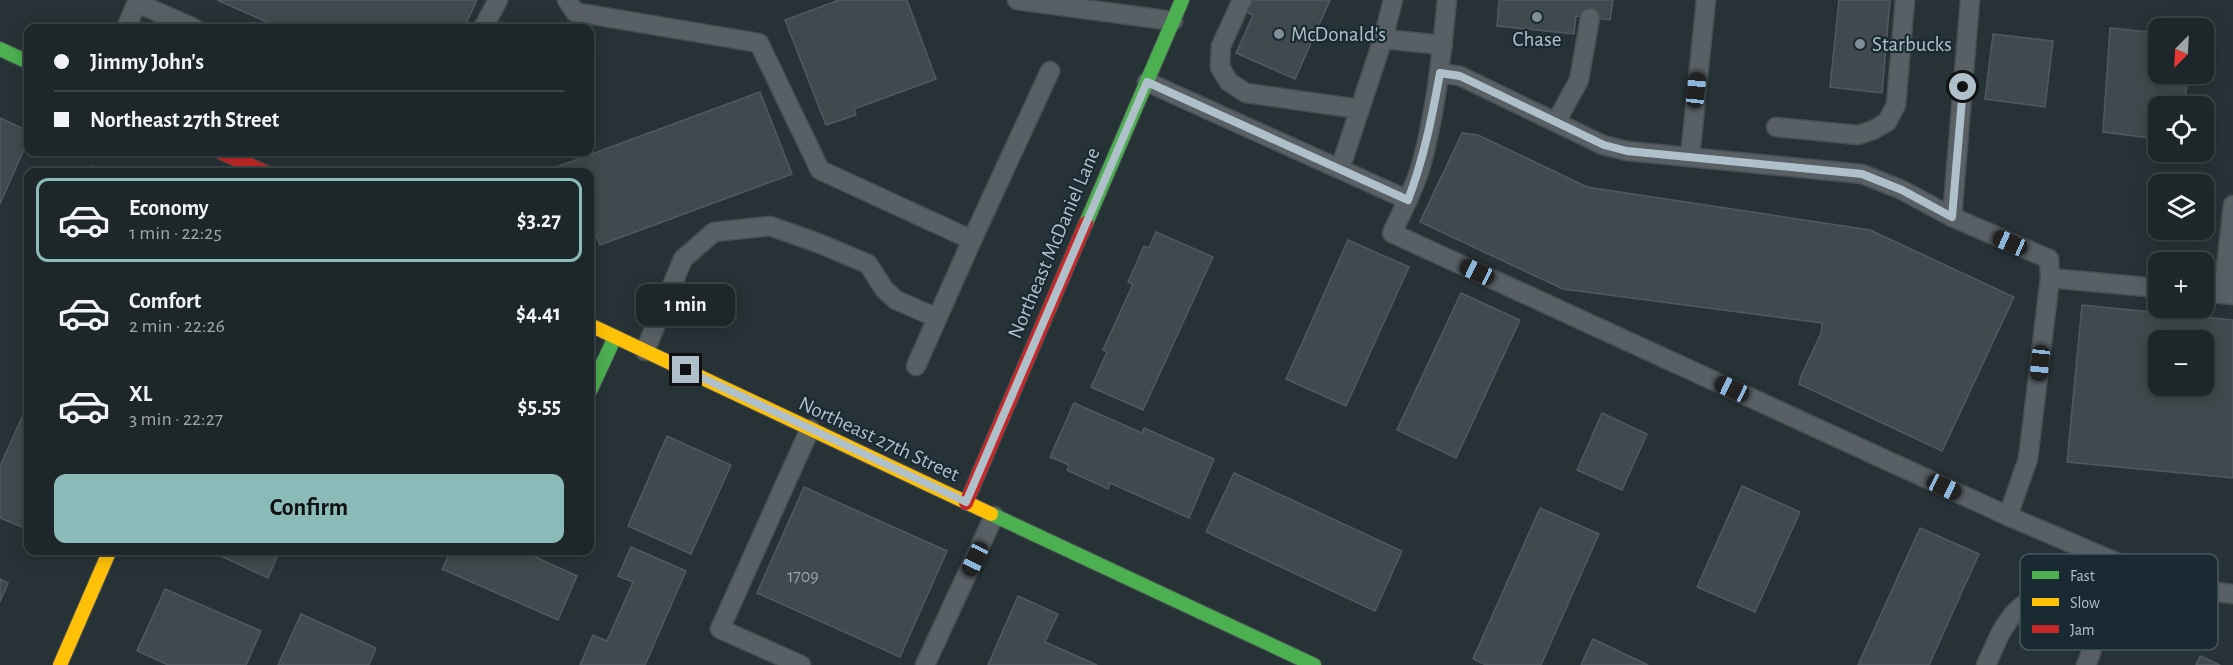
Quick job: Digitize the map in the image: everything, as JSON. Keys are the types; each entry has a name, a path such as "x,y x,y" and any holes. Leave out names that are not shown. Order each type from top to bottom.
{"street":[{"name":"Northeast McDaniel Lane","path":"966,502 1182,0"},
{"path":"0,49 24,60"},
{"path":"229,156 256,168"},
{"name":"Northeast 27th Street","path":"594,327 1314,665"},
{"path":"594,382 615,337"},
{"path":"60,665 108,555"}],"lane":[{"path":"485,24 498,0"},
{"path":"567,0 575,12 759,43 820,170 972,240"},
{"path":"1017,0 1173,21"},
{"path":"1242,0 1221,46 1220,67 1229,82 1246,93 1359,110"},
{"path":"1340,168 1383,39 1393,0"},
{"path":"1447,0 1440,73 1430,129 1419,171 1392,233 2008,516 2097,554"},
{"path":"1690,157 1706,0"},
{"path":"1776,128 1858,135 1887,122 1896,105 1905,0"},
{"path":"1952,217 1970,0"},
{"path":"128,24 138,1 186,24"},
{"path":"1556,122 1579,80 1590,18"},
{"path":"1383,39 1443,45"},
{"path":"916,366 1050,71"},
{"path":"1440,73 1460,76 1604,145 1627,151 1862,174 1902,190 1952,217 2049,259 2050,278 2028,459 2008,516"},
{"path":"1147,82 1408,200"},
{"path":"2228,294 2233,205"},
{"path":"645,351 683,259 714,232 770,226 818,243 868,264 884,289 896,300 937,318"},
{"path":"2050,278 2148,287"},
{"path":"801,665 720,629 810,429"},
{"path":"925,665 994,516"},
{"path":"2218,592 2233,594"},
{"path":"1986,665 2006,621 2020,608"},
{"path":"2086,665 2092,650"}],"building":[{"path":"217,0 477,0 466,24 272,24"},
{"path":"839,0 907,0 936,79 854,109 856,115 826,125 785,20"},
{"name":"McDonald's","path":"1251,0 1330,0 1295,79 1236,53 1253,15 1246,12"},
{"name":"Chase","path":"1499,0 1613,0 1610,20 1576,16 1574,34 1497,26"},
{"name":"Starbucks","path":"1839,0 1890,0 1882,93 1830,87"},
{"path":"2110,28 2148,32 2148,84 2187,84 2185,96 2148,96 2148,138 2103,132"},
{"path":"1993,34 2053,41 2045,107 1985,99"},
{"path":"760,92 792,174 600,245 594,230 594,168 554,168 586,156 594,156 594,153"},
{"path":"0,118 24,129 24,149 0,204"},
{"path":"1462,133 1478,135 1587,187 1870,230 2014,297 1942,451 1799,384 1821,333 1822,323 1563,289 1420,222"},
{"path":"1156,232 1213,257 1143,410 1091,387 1107,352 1103,350 1133,284 1128,282 1144,246 1149,248"},
{"path":"1348,240 1409,267 1346,406 1286,379"},
{"path":"1461,293 1520,320 1456,458 1397,430"},
{"path":"2082,305 2148,312 2148,318 2233,320 2233,478 2067,462"},
{"path":"1074,403 1142,433 1144,428 1214,459 1189,518 1110,483 1108,489 1067,470 1069,465 1050,457"},
{"path":"1602,413 1647,434 1622,490 1577,470"},
{"path":"23,415 24,528 0,518 0,466"},
{"path":"667,436 731,465 691,554 628,526"},
{"path":"1234,473 1402,551 1375,611 1206,532"},
{"path":"1742,486 1800,512 1755,612 1697,587"},
{"path":"804,487 947,551 900,657 757,593"},
{"path":"1540,508 1599,534 1541,665 1486,665 1473,659"},
{"path":"1920,528 1979,554 1929,665 1858,665"},
{"path":"631,547 686,571 645,665 580,665 593,635 607,641 633,582 618,576"},
{"path":"219,555 278,555 268,578"},
{"path":"449,555 531,555 577,576 558,620 442,569"},
{"path":"0,579 8,583 0,602"},
{"path":"165,589 261,631 246,665 168,665 137,651"},
{"path":"1018,596 1058,614 1045,642 1097,665 988,665"},
{"path":"301,614 376,648 369,665 278,665"},
{"path":"1593,639 1648,665 1581,665"},
{"path":"2200,656 2220,665 2196,665"}],"traffic: fast":[{"path":"1086,223 1182,0"},
{"path":"0,49 24,60"},
{"path":"594,382 615,337"},
{"path":"991,514 1314,665"}],"traffic: slow":[{"path":"594,327 991,514"},
{"path":"60,665 108,555"}],"traffic: jam":[{"path":"229,156 256,168"},
{"path":"966,503 1086,223"}],"place":[{"name":"Chase","path":"1537,17"},
{"name":"McDonald's","path":"1279,34"},
{"name":"Starbucks","path":"1860,44"}],"route":[{"path":"686,370 966,502 1147,82 1408,200 1419,171 1430,129 1440,73 1460,76 1604,145 1627,151 1862,174 1902,190 1952,217 1963,87"}]}
